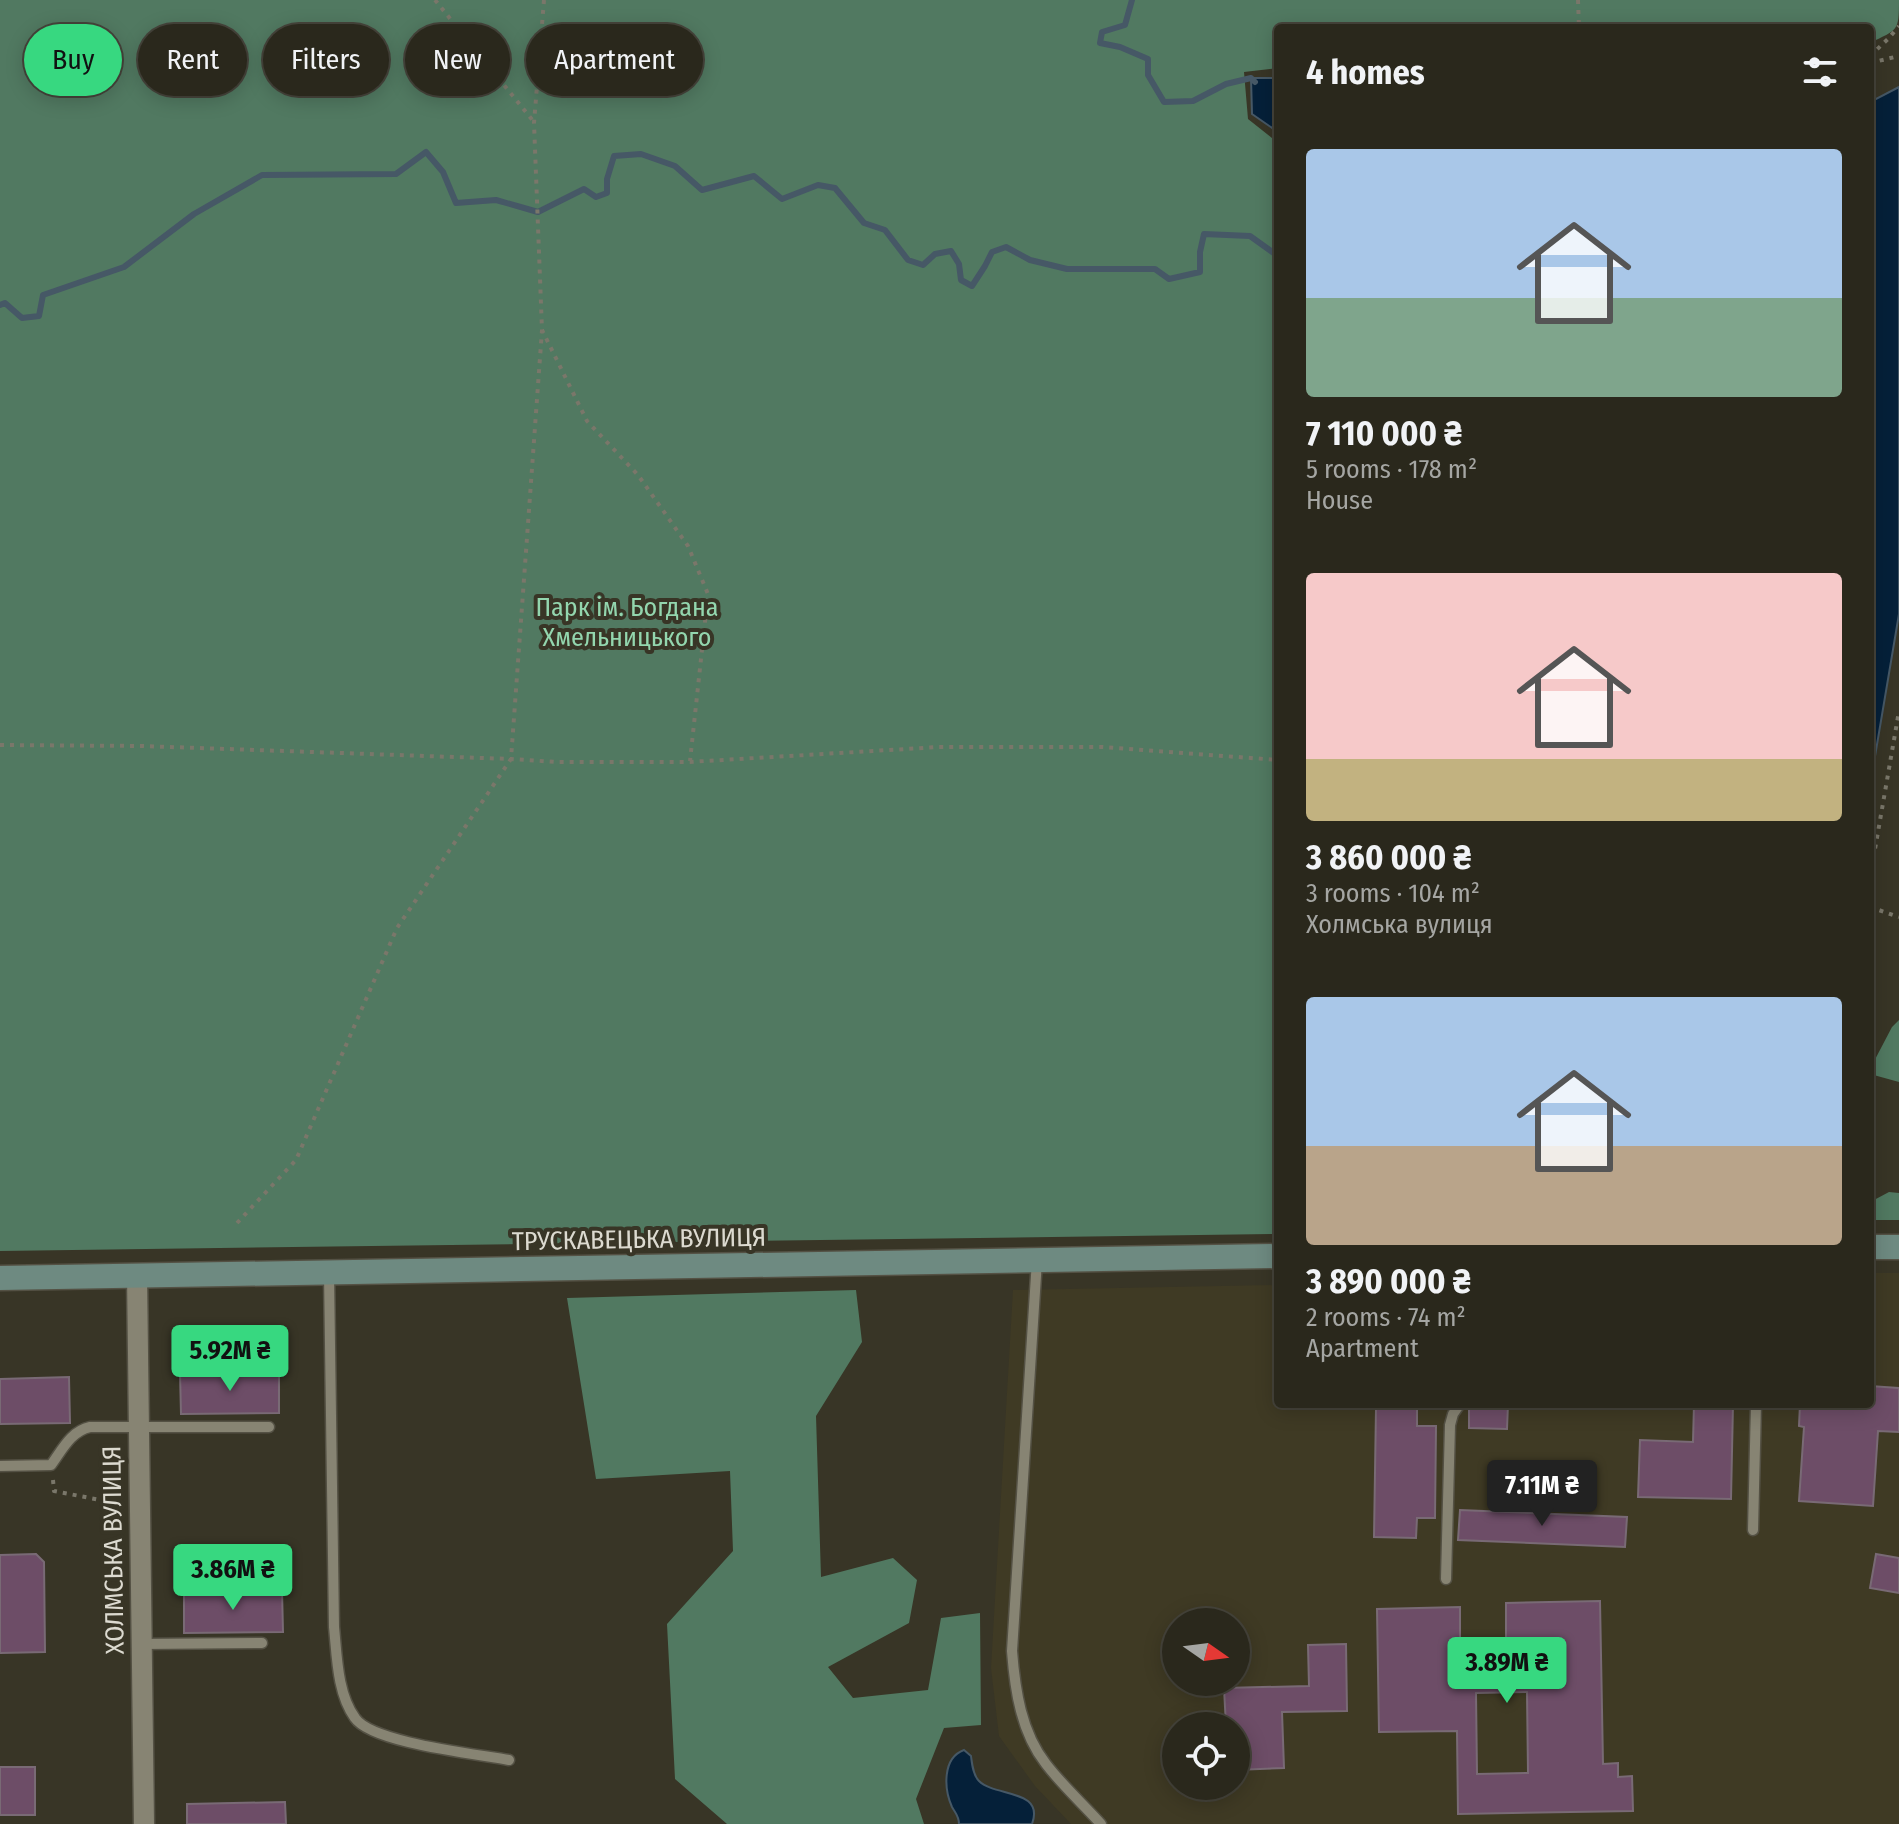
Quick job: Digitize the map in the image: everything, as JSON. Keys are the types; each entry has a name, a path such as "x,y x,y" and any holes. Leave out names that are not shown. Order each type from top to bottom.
{"main road":[{"path":"1874,1247 1899,1247"},
{"name":"ТРУСКАВЕЦЬКА ВУЛИЦЯ","path":"0,1278 1274,1256"}],"street":[{"name":"ХОЛМСЬКА ВУЛИЦЯ","path":"137,1275 144,1824"}],"lane":[{"path":"1037,1260 1012,1651 1015,1686 1023,1720 1044,1763 1101,1824"},
{"path":"329,1272 334,1627 341,1681 349,1705 355,1720 377,1733 403,1741 509,1760"},
{"path":"1446,1579 1450,1425 1457,1408"},
{"path":"1753,1530 1756,1408"},
{"path":"0,1466 51,1465 74,1434 90,1427 269,1427"},
{"path":"141,1644 262,1643"}],"path":[{"path":"435,0 534,123"},
{"path":"237,1223 296,1160 397,928 511,759 542,330 534,123 544,0"},
{"path":"1578,0 1579,24"},
{"path":"1874,52 1899,26"},
{"path":"1874,62 1899,56"},
{"path":"542,330 587,421 638,475 688,546 708,594 689,762"},
{"path":"1874,855 1899,711"},
{"path":"0,745 158,746 557,762 689,762 939,747 1102,747 1274,760"},
{"path":"1874,908 1899,917"},
{"path":"51,1465 54,1491 139,1507"}],"shaded area":[{"path":"1874,1273 1899,1273 1899,1824 1071,1824 1035,1786 999,1736 991,1668 1013,1290 1274,1285 1274,1408 1874,1408"}],"green space":[{"name":"Парк ім. Богдана Хмельницького","path":"0,0 1899,0 1895,28 1874,41 1874,24 1274,24 1274,68 1244,72 1248,119 1274,140 1274,1234 0,1251"},
{"path":"1899,1020 1899,1082 1874,1075 1874,1061"},
{"path":"1889,1192 1899,1193 1899,1220 1874,1220 1874,1200"},
{"path":"856,1290 862,1342 816,1416 821,1577 893,1558 917,1580 909,1623 828,1667 853,1698 928,1690 941,1618 980,1613 981,1725 944,1728 916,1799 924,1824 727,1824 675,1779 667,1624 733,1551 730,1471 596,1479 567,1298"}],"water":[{"path":"1251,78 1274,78 1274,129 1252,114"},
{"path":"1899,87 1899,614 1874,762 1874,100"},
{"path":"964,1750 971,1756 979,1781 1025,1799 1031,1805 1034,1813 1032,1824 959,1824 946,1783 948,1767"}],"building":[{"path":"279,1371 279,1413 181,1414 180,1373"},
{"path":"69,1377 70,1423 0,1424 0,1379"},
{"path":"1874,1386 1899,1388 1899,1432 1878,1431 1873,1506 1799,1501 1804,1427 1799,1426 1800,1408 1874,1408"},
{"path":"1376,1408 1417,1408 1417,1426 1436,1426 1435,1518 1417,1518 1416,1538 1374,1537"},
{"path":"1469,1408 1508,1408 1507,1429 1469,1428"},
{"path":"1694,1408 1733,1408 1731,1499 1638,1497 1640,1440 1693,1442"},
{"path":"1460,1510 1627,1517 1625,1547 1458,1540"},
{"path":"36,1554 44,1562 45,1652 0,1653 0,1555"},
{"path":"1876,1554 1899,1558 1899,1593 1870,1588"},
{"path":"282,1590 283,1632 184,1633 184,1592"},
{"path":"1600,1601 1603,1764 1618,1763 1618,1777 1632,1776 1633,1811 1458,1814 1457,1731 1379,1732 1377,1609 1460,1607 1460,1641 1506,1641 1506,1603","holes":["1527,1692 1528,1773 1477,1774 1476,1693"]},
{"path":"1346,1644 1347,1711 1282,1712 1284,1768 1250,1769 1250,1712 1225,1712 1224,1696 1250,1696 1250,1687 1309,1686 1308,1645"},
{"path":"0,1767 35,1767 35,1815 0,1815"},
{"path":"285,1802 286,1824 187,1824 187,1804"}],"waterway":[{"path":"1132,0 1125,25 1102,32 1100,43 1120,47 1148,59 1148,75 1164,102 1193,101 1226,84 1251,78 1255,82"},
{"path":"0,305 5,303 22,318 39,316 43,295 124,267 194,214 262,175 396,174 426,152 443,172 456,203 496,200 538,212 584,189 596,197 607,193 607,179 614,156 641,154 675,166 702,190 754,176 782,199 818,185 835,188 864,223 885,230 908,260 923,265 935,254 951,251 959,264 961,280 972,286 992,252 1006,247 1030,260 1067,269 1155,269 1169,279 1200,272 1204,234 1250,236 1274,253"}]}
